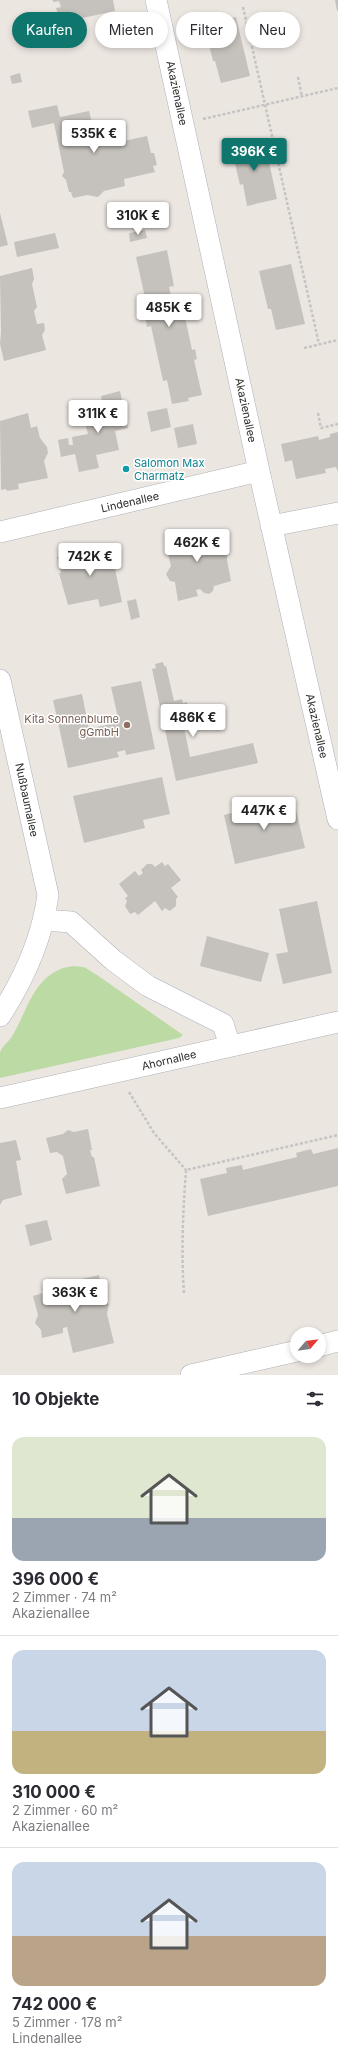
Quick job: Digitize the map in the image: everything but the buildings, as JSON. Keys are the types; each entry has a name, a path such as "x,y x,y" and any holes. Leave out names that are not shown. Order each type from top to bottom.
{"street":[{"name":"Akazienallee","path":"156,0 271,526 338,819"},
{"name":"Lindenallee","path":"0,532 259,471"},
{"path":"271,526 338,513"},
{"name":"Nußbaumallee","path":"0,680 48,895 44,920 30,961 0,1016"},
{"path":"44,920 71,922 113,960 148,986 223,1024 230,1046"},
{"name":"Ahornallee","path":"0,1098 338,1022"},
{"path":"326,1344 338,1341"},
{"path":"191,1375 290,1353"}],"path":[{"path":"243,7 319,344"},
{"path":"298,77 302,97"},
{"path":"201,120 338,88"},
{"path":"304,348 338,340"},
{"path":"318,413 321,428 338,424"},
{"path":"128,1090 154,1133 186,1170 181,1257 184,1293"},
{"path":"186,1170 338,1135"}],"green space":[{"path":"73,966 84,967 97,975 183,1035 179,1038 0,1078 0,1053 11,1038 34,993 49,975 60,969"}],"place":[{"name":"Salomon Max Charmatz","path":"126,469"},
{"name":"Kita Sonnenblume gGmbH","path":"127,725"}]}
